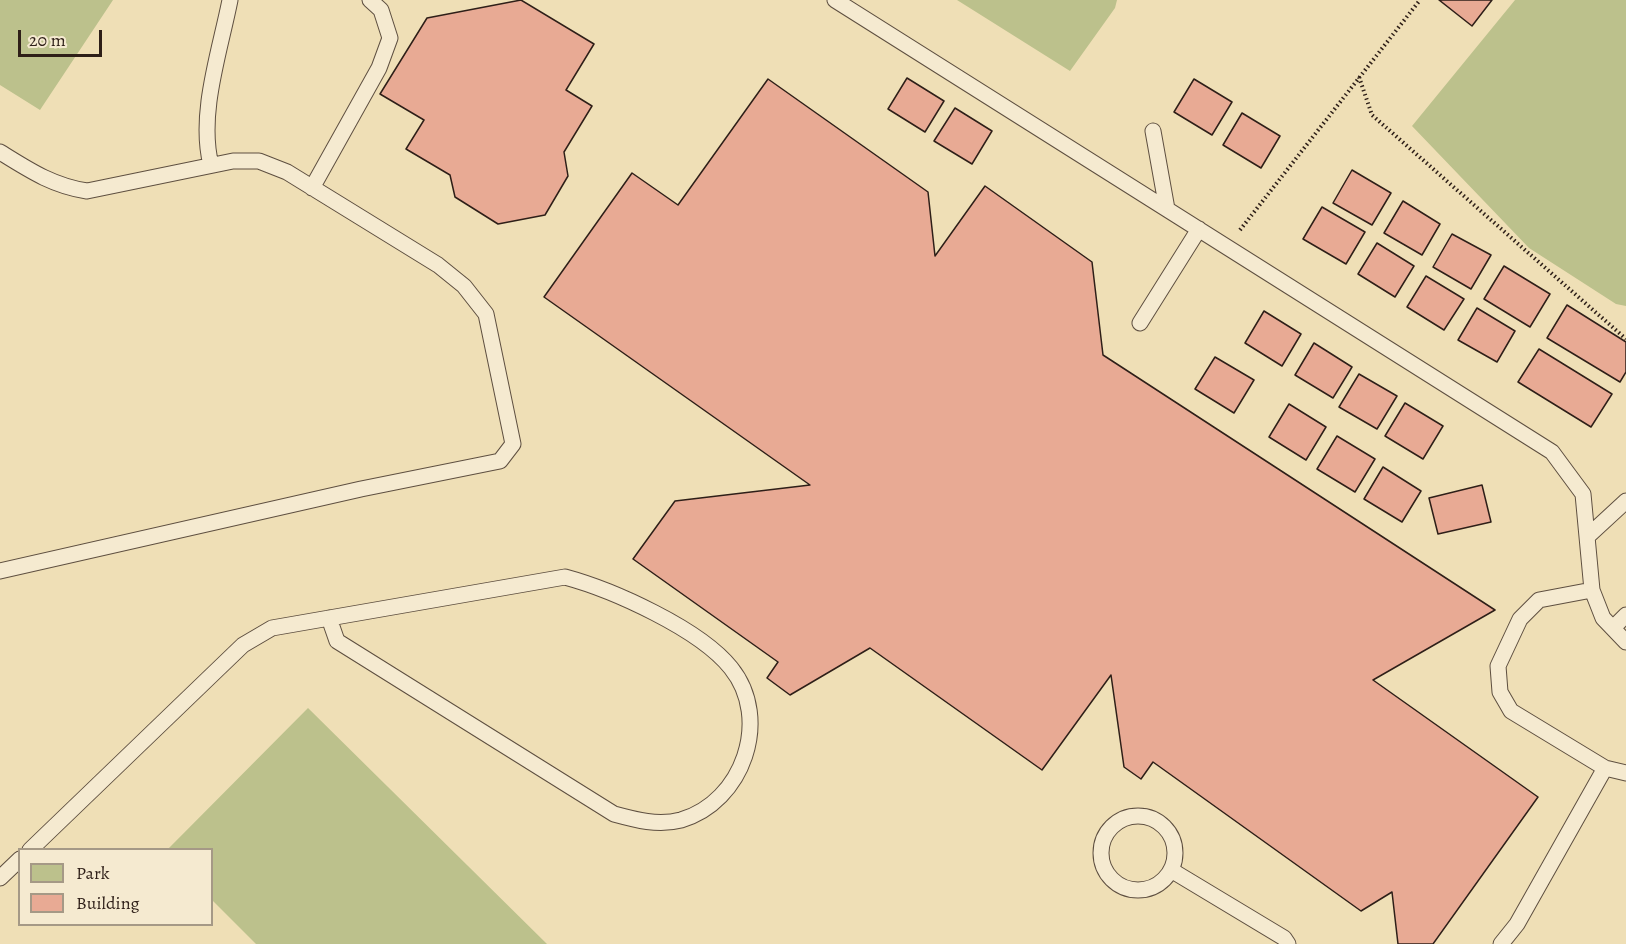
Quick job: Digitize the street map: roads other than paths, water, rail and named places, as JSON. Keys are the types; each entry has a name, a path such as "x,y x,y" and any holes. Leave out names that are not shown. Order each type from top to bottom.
{"lane":[{"path":"211,165 206,146 206,124 230,0"},
{"path":"312,188 379,68 390,38 381,10 370,0"},
{"path":"835,0 1552,452 1583,494 1592,590 1603,618 1626,642"},
{"path":"1153,131 1167,209"},
{"path":"0,152 43,180 65,188 87,191 233,161 259,161 287,172 438,265 464,286 486,314 513,444 501,461 361,489 0,571"},
{"path":"1140,323 1198,230"},
{"path":"1587,537 1626,501"},
{"path":"31,848 243,645 272,628 329,618 565,577 598,586 636,603 703,642 731,668 747,698 751,724 746,755 731,786 702,811 680,820 644,823 614,814 337,641 329,618"},
{"path":"1592,590 1539,600 1520,619 1498,666 1500,692 1511,711 1605,768 1626,772"},
{"path":"1613,628 1626,615"},
{"path":"1501,944 1517,924 1605,768"},
{"path":"1134,816 1149,818 1160,823 1169,833 1174,845 1171,870 1161,882 1147,889 1132,890 1117,884 1106,872 1101,858 1102,843 1109,830 1120,821 1134,816"},
{"path":"0,878 18,861"},
{"path":"1171,870 1284,938 1288,944"}]}
